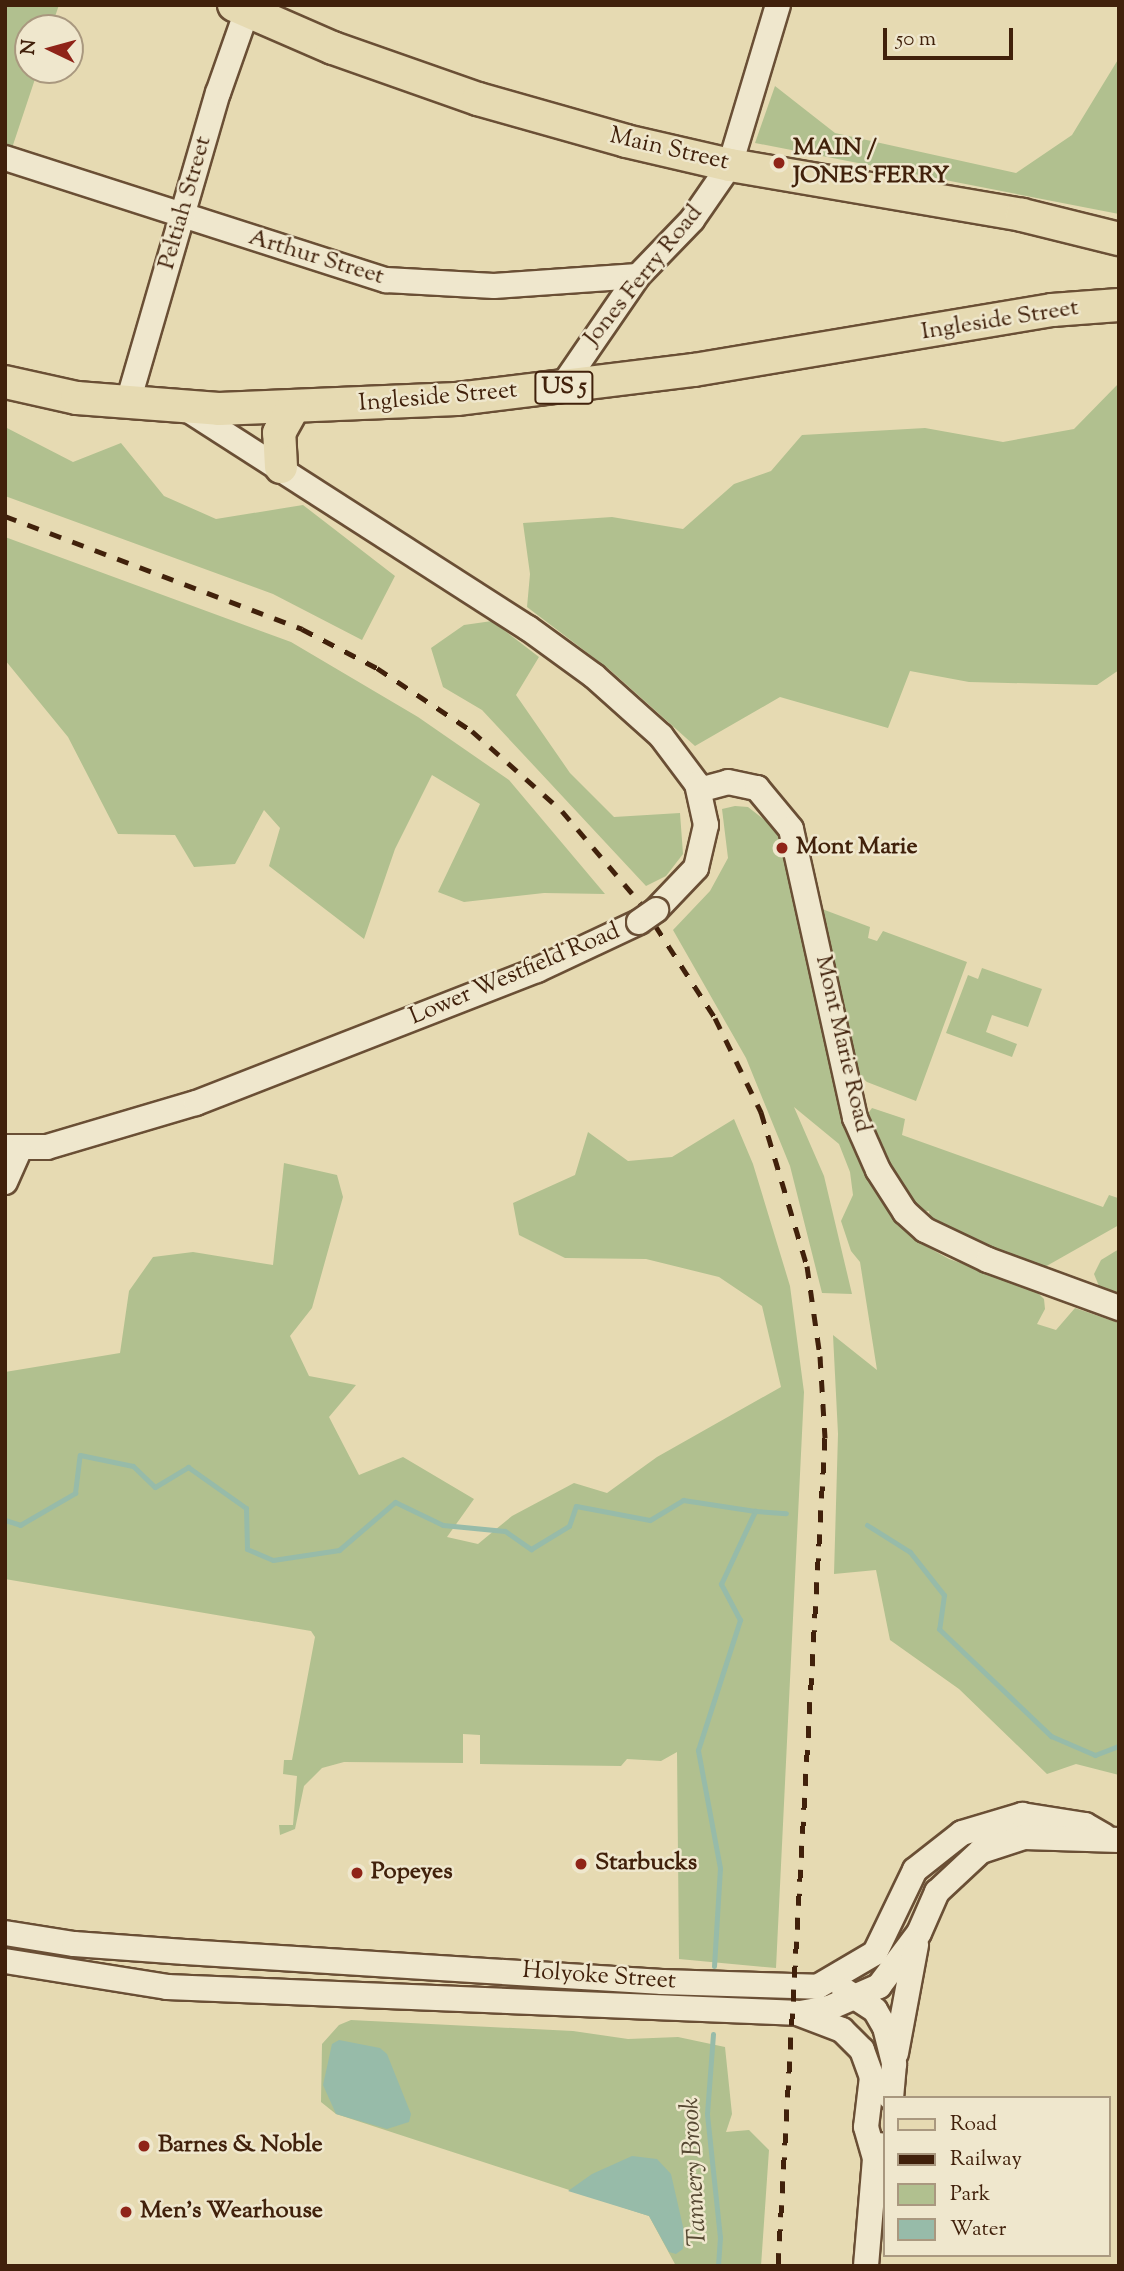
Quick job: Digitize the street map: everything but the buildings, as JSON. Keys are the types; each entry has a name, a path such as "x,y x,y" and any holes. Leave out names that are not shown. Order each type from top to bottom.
{"main road":[{"name":"Main Street","path":"243,7 333,48 478,99 730,165 1022,215 1119,239"},
{"name":"Ingleside Street","path":"5,383 77,398 184,407 293,408 561,388 814,352 1052,310 1119,305"},
{"path":"281,467 279,432 293,408"}],"street":[{"name":"Jones Ferry Road","path":"561,388 638,276 692,220 730,165 778,5"},
{"name":"Peltiah Street","path":"128,402 243,7"},
{"name":"Arthur Street","path":"5,158 386,280 494,286 638,276"},
{"name":"Lower Westfield Road","path":"5,1182 12,1148 47,1147 120,1128 196,1103 537,970 648,916 686,882 702,852 706,825 699,790 661,736 594,676 281,467 184,407"},
{"name":"Mont Marie Road","path":"699,790 728,782 757,788 791,829 855,1118 878,1170 905,1212 925,1230 988,1260 1119,1308"},
{"name":"Holyoke Street","path":"5,1933 113,1947 662,1982 800,1988 829,1980 860,1965 883,1942 915,1870 962,1833 1021,1815 1085,1825 1115,1840"},
{"name":"Holyoke Street","path":"5,1961 167,1987 800,2013 855,1997 886,1980 919,1933 926,1910 949,1878 970,1858 997,1843 1024,1837 1115,1840"},
{"path":"891,2096 894,2064 919,1933"},
{"path":"860,1965 855,1997 873,2050 866,2127 880,2148 866,2266"},
{"path":"5,1971 55,1971"},
{"path":"829,1980 881,2018 894,2064"},
{"path":"800,2013 850,2035 862,2050 872,2077"}],"green space":[{"path":"5,5 59,5 56,14 14,14 14,84 33,84 11,151 5,149"},
{"path":"1119,58 1119,214 755,143 775,86 835,133 1016,173 1072,135"},
{"path":"1119,383 1119,670 1097,685 969,682 910,671 888,728 780,697 695,746 610,670 527,607 530,574 523,523 612,517 683,529 734,484 771,471 802,435 925,428 1003,442 1074,429"},
{"path":"5,427 73,462 121,443 164,496 216,519 303,505 395,576 362,640 273,594 5,496"},
{"path":"5,537 291,642 418,717 509,780 605,894 544,893 464,902 438,892 480,804 432,775 395,849 364,939 269,866 280,828 264,810 235,864 194,867 175,835 118,834 68,737 5,660"},
{"path":"492,621 539,657 516,695 570,773 614,817 680,813 683,854 666,876 646,886 482,710 443,687 431,648 464,625"},
{"path":"748,807 781,833 867,1172 886,1208 913,1239 949,1259 1033,1288 1044,1299 1045,1309 1037,1324 1056,1330 1075,1308 1119,1323 1119,1775 1076,1764 1047,1774 959,1689 890,1640 876,1570 834,1574 838,1434 833,1335 877,1370 860,1262 851,1251 841,1221 853,1195 850,1172 839,1144 794,1107 824,1176 852,1294 822,1293 790,1166 746,1058 673,930 710,891 728,858 722,809"},
{"path":"822,909 870,927 868,938 877,941 883,931 967,962 916,1101 867,1082 852,1069"},
{"path":"982,968 1042,989 1028,1027 992,1015 986,1032 1017,1044 1012,1057 946,1033 968,975 978,979"},
{"path":"872,1108 905,1119 902,1135 1103,1207 1109,1195 1118,1198 1119,1225 1043,1268 1031,1267 930,1220 929,1211 921,1212 898,1185 866,1116"},
{"path":"734,1119 753,1164 790,1286 804,1392 776,1968 679,1959 677,1752 661,1761 627,1759 621,1766 480,1764 480,1735 463,1734 463,1763 344,1762 322,1768 304,1786 295,1829 280,1835 279,1825 293,1825 297,1776 283,1774 284,1760 292,1760 315,1637 311,1631 5,1579 5,1372 120,1353 129,1291 153,1257 193,1252 273,1265 284,1163 337,1175 343,1197 312,1308 290,1336 309,1376 356,1385 329,1417 359,1475 403,1457 474,1499 447,1537 478,1544 512,1516 574,1483 607,1493 657,1457 781,1387 762,1306 719,1277 646,1259 565,1258 519,1235 513,1203 575,1175 588,1132 628,1161 672,1157"},
{"path":"1119,1249 1119,1298 1101,1291 1094,1274 1101,1260"},
{"path":"351,2020 573,2031 628,2039 678,2037 725,2047 732,2114 726,2132 749,2130 769,2150 761,2266 676,2266 649,2216 336,2114 321,2102 322,2044 339,2025"}],"water":[{"path":"339,2040 380,2048 387,2054 411,2114 409,2122 387,2129 336,2114 323,2085 332,2044"},
{"path":"632,2156 657,2159 671,2174 684,2231 683,2249 676,2254 669,2252 649,2216 568,2191 592,2174"}],"waterway":[{"path":"5,1520 20,1525 75,1493 80,1455 133,1466 155,1487 188,1467 246,1508 247,1549 273,1560 339,1550 395,1502 443,1525 505,1531 531,1549 569,1526 576,1506 650,1520 683,1500 755,1511"},
{"name":"Tannery Brook","path":"714,1966 720,1868 698,1750 740,1620 721,1584 755,1511 786,1513"},
{"name":"Tannery Brook","path":"867,1525 910,1552 944,1595 939,1629 1051,1736 1095,1755 1119,1746"},
{"name":"Tannery Brook","path":"713,2034 707,2114 720,2237 718,2266"}],"railway":[{"path":"5,516 302,629 377,668 472,731 562,811 642,905 715,1018 761,1112 807,1266 820,1356 825,1438 778,2266"}],"place":[{"name":"MAIN / JONES FERRY","path":"779,163"},
{"name":"Mont Marie","path":"782,848"},
{"name":"Starbucks","path":"581,1864"},
{"name":"Popeyes","path":"357,1873"},
{"name":"Barnes & Noble","path":"144,2146"},
{"name":"Men's Wearhouse","path":"126,2212"}]}
